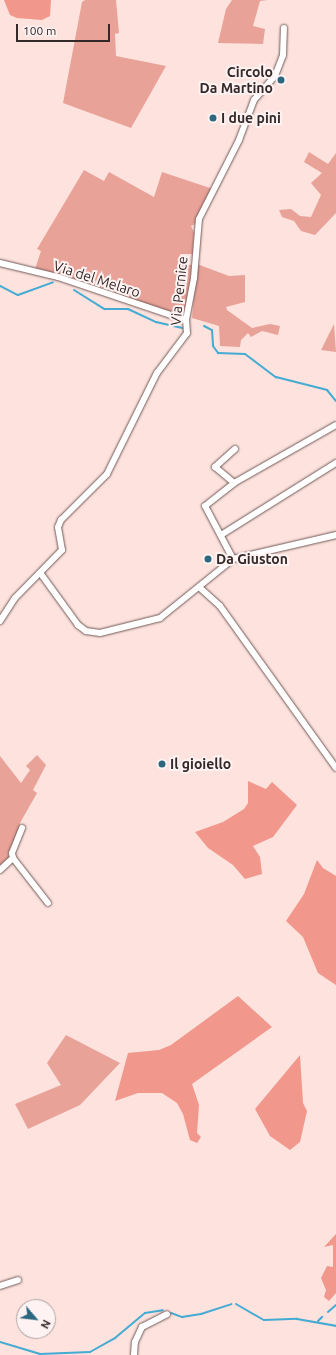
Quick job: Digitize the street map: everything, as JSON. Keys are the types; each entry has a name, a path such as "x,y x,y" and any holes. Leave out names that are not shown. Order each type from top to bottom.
{"street":[{"name":"Via Pernice","path":"40,574 62,550 58,527 61,520 107,474 156,373 187,333 187,322 194,278 199,219 239,140 254,100 276,76 283,54 284,28"},
{"name":"Via del Melaro","path":"0,262 58,277 187,322"},
{"path":"234,559 205,506 234,483 336,425"},
{"path":"234,449 215,467 234,483"},
{"path":"221,535 336,462"},
{"path":"0,621 15,598 40,574 72,619 81,628 92,632 160,618 234,559 336,535"},
{"path":"199,587 220,606 336,768"},
{"path":"22,828 12,853 13,858 48,903"},
{"path":"0,870 13,858"},
{"path":"0,1286 18,1280"},
{"path":"134,1355 135,1342 142,1328 166,1314"}],"shaded area":[{"path":"4,0 51,0 50,16 42,20 17,18 10,15"},
{"path":"85,0 116,0 119,33 115,34 116,56 166,66 131,128 63,103 82,2"},
{"path":"232,0 268,0 260,1 253,26 265,29 263,44 218,43 226,9"},
{"path":"309,152 328,164 336,153 336,213 315,235 301,231 294,221 282,217 279,210 291,209 300,216 311,217 321,195 311,183 322,173 304,162"},
{"path":"84,170 104,181 109,172 154,197 162,172 213,189 195,224 191,226 194,232 193,254 180,254 179,264 192,265 186,311 168,312 79,280 35,269 41,251 37,249"},
{"path":"197,264 229,276 245,275 245,302 226,307 227,310 252,328 270,324 280,326 278,335 262,331 251,337 248,333 241,340 240,347 220,346 219,326 192,318"},
{"path":"334,324 336,352 321,350"},
{"path":"37,755 46,765 33,790 37,793 20,823 19,833 8,855 10,857 0,867 0,756 21,783 30,770 26,766"},
{"path":"248,781 266,789 272,782 297,805 273,837 253,846 260,857 262,874 245,879 233,865 208,848 195,832 223,822 244,809 248,803"},
{"path":"317,860 323,868 336,876 336,985 318,973 303,937 286,921 304,894"},
{"path":"238,996 272,1027 192,1084 199,1105 197,1133 201,1137 197,1143 190,1140 183,1114 177,1103 162,1093 138,1093 115,1101 128,1053 159,1050 171,1045"},
{"path":"66,1035 120,1063 80,1105 28,1129 15,1104 61,1085 47,1063"},
{"path":"300,1055 303,1103 307,1111 300,1142 290,1150 270,1136 255,1109"},
{"path":"336,1234 336,1293 329,1301 324,1297 326,1290 321,1278 327,1266 333,1267 333,1245 324,1247"}],"waterway":[{"path":"0,286 18,295 53,282"},
{"path":"74,290 105,309 128,309 156,322 182,328"},
{"path":"204,326 212,330 213,346 218,353 245,354 276,377 327,390 336,401"},
{"path":"171,1313 182,1317 201,1314 231,1304"},
{"path":"236,1304 264,1320 297,1319 336,1326"},
{"path":"328,1312 336,1305"},
{"path":"0,1342 40,1354 90,1352 115,1338 145,1313 163,1310"},
{"path":"318,1321 322,1317"}],"place":[{"name":"Circolo Da Martino","path":"281,80"},
{"name":"I due pini","path":"213,118"},
{"name":"Da Giuston","path":"208,559"},
{"name":"Il gioiello","path":"162,764"}]}
